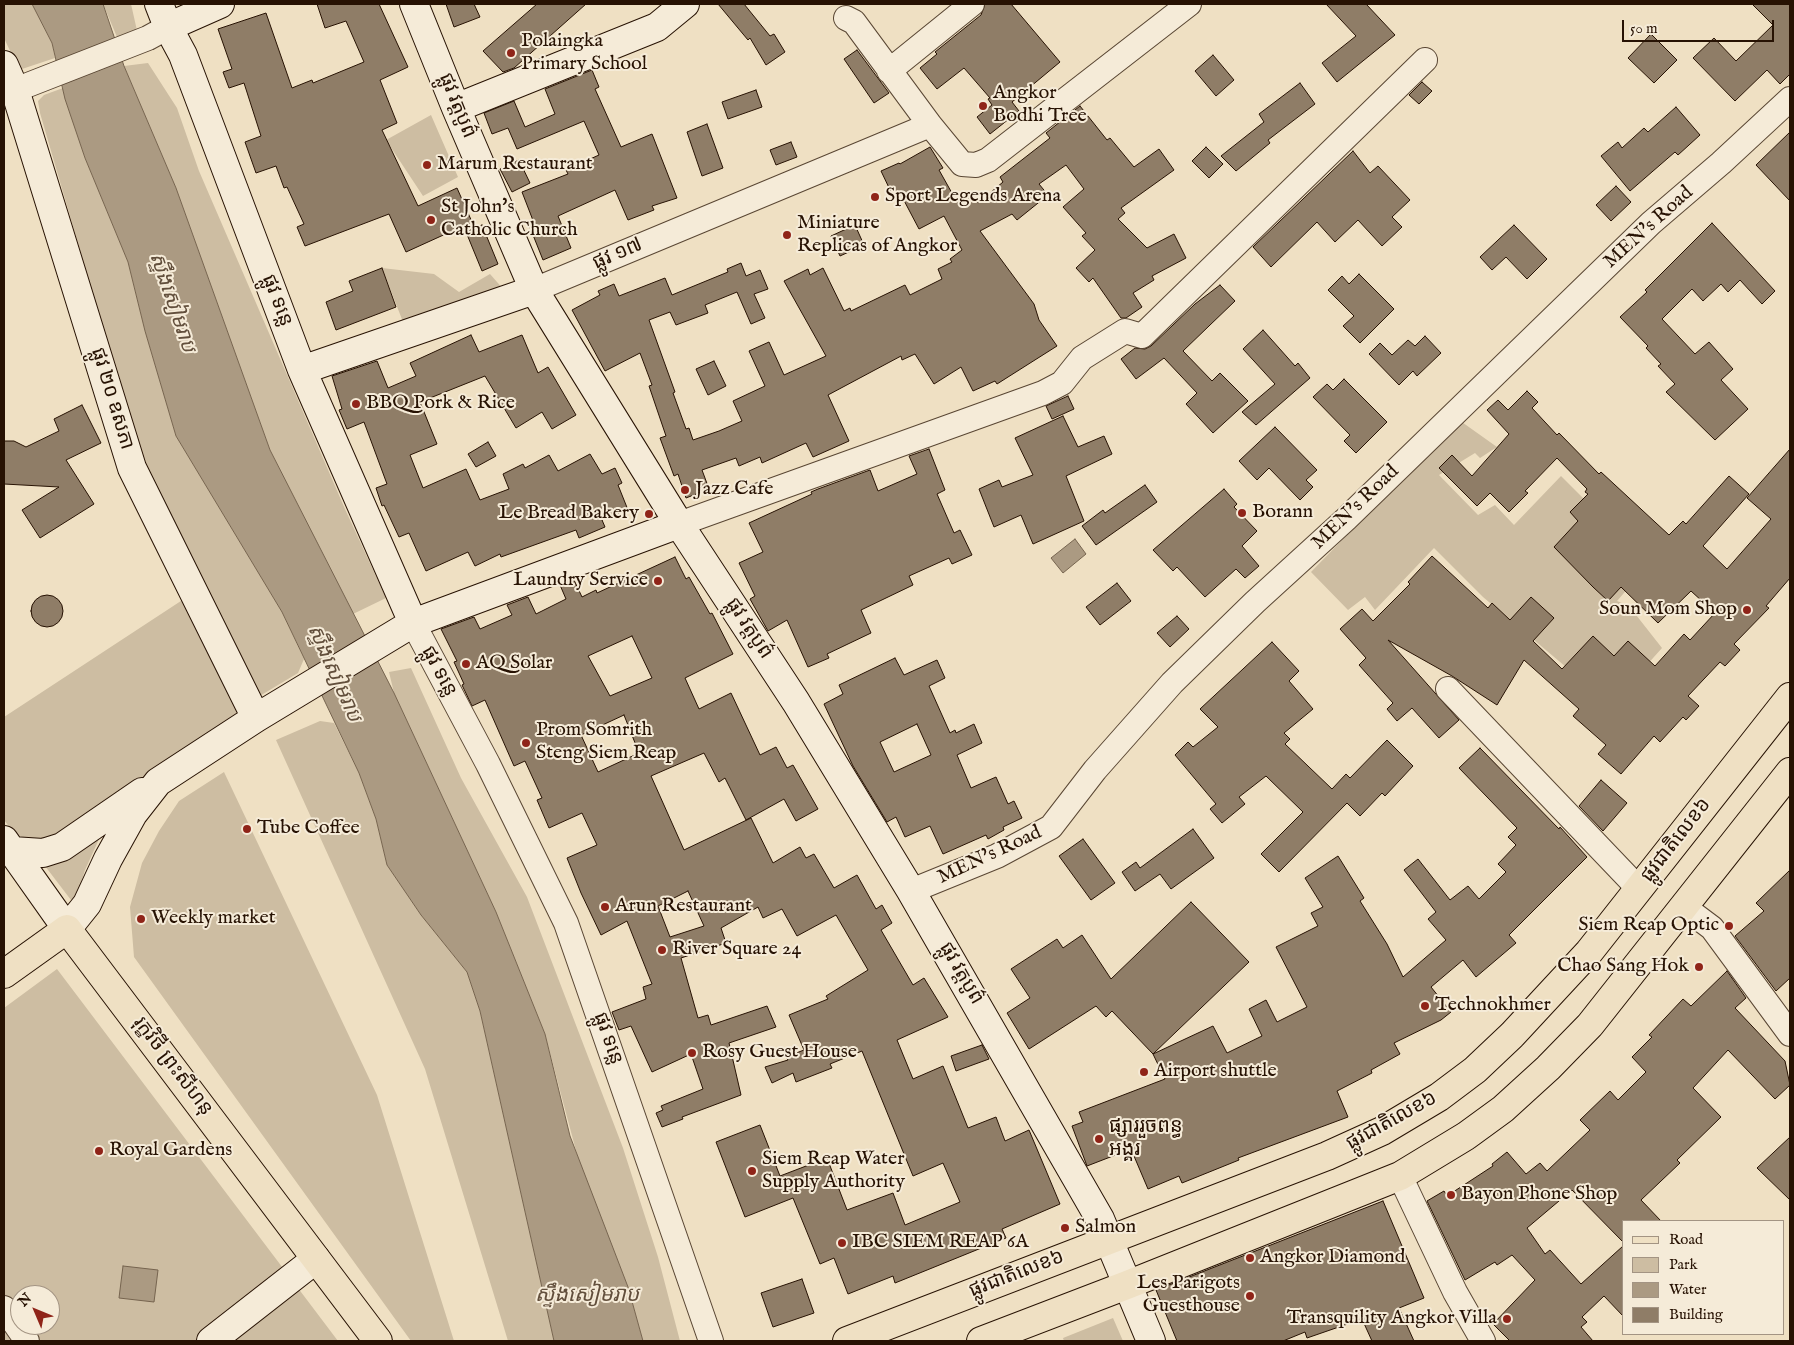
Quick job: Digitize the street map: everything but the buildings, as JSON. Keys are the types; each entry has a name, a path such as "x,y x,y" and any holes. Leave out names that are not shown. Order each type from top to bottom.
{"main road":[{"name":"ផ្លូវជាតិលេខ៦","path":"846,1341 1357,1144 1439,1097 1475,1070 1549,998 1589,952 1790,697"},
{"path":"981,1341 1400,1176 1466,1136 1503,1109 1548,1068 1590,1025 1790,772"},
{"path":"4,974 67,929"},
{"name":"រុក្ខវិថី ព្រះសីហនុ","path":"67,929 378,1341"}],"street":[{"path":"15,90 52,76 158,23 220,4"},
{"name":"ផ្លូវ វត្តបូព៌","path":"414,4 456,108 534,290 679,524 796,702 911,891 1100,1219 1150,1341"},
{"path":"456,108 657,26 686,4"},
{"path":"890,71 972,4"},
{"path":"846,18 854,22 930,126 962,164 976,165 988,160 1189,4"},
{"name":"ផ្លូវ ទន្លេ","path":"158,23 183,55 302,370 412,624 488,764 566,923 711,1341"},
{"path":"8,845 43,853 62,847 256,718 412,624 679,524 1043,393 1062,383 1082,358 1126,331 1142,336 1425,60"},
{"name":"ផ្លូវ ២០ ឧសភា","path":"4,65 15,90 132,468 256,718"},
{"name":"MEN's Road","path":"911,891 997,856 1051,828 1095,770 1172,683 1346,519 1651,222 1721,164 1790,100"},
{"name":"ផ្លូវ ១៧","path":"302,370 534,290 930,126"},
{"path":"1448,689 1639,889"},
{"path":"67,929 87,904 108,859 134,814 158,782"},
{"name":"រុក្ខវិថី ព្រះសីហនុ","path":"8,845 67,929"},
{"path":"1684,907 1712,928 1790,1034"},
{"path":"1400,1176 1455,1292 1483,1341"},
{"path":"210,1341 316,1259"},
{"path":"4,1308 27,1341"}],"green space":[{"path":"4,4 32,4 52,43 55,58 19,70 4,38"},
{"path":"103,4 131,4 138,35 120,44"},
{"path":"148,63 177,108 199,171 345,509 386,598 353,614 270,450 176,188 124,66"},
{"path":"63,88 85,158 128,262 145,331 176,436 282,612 304,659 298,673 258,697 145,474 40,113 38,101 44,95"},
{"path":"431,115 458,177 423,196 386,140"},
{"path":"382,268 434,274 459,292 490,274 504,290 405,327"},
{"path":"1459,420 1497,447 1480,458 1475,453 1439,475 1478,515 1495,505 1514,525 1561,476 1649,564 1617,601 1629,606 1662,648 1611,705 1483,597 1434,548 1375,610 1365,597 1348,610 1311,572"},
{"path":"187,597 244,715 42,846 14,833 4,820 4,717"},
{"path":"411,668 461,778 527,897 623,1148 658,1257 680,1341 643,1341 628,1287 579,1162 545,1034 496,912 394,693 389,672"},
{"path":"320,721 334,723 359,773 376,819 387,865 421,915 467,972 480,1011 554,1341 508,1341 425,1069 276,740"},
{"path":"224,772 377,1095 454,1341 411,1341 134,957 130,907 142,863 159,831 179,801"},
{"path":"100,837 85,870 77,895 71,900 45,866"},
{"name":"Royal Gardens","path":"57,969 338,1341 4,1341 4,1008"},
{"path":"1113,1318 1123,1341 1064,1341 1063,1338"}],"water":[{"name":"ស្ទឹងសៀមរាប","path":"32,4 103,4 124,66 176,188 270,450 394,693 496,912 545,1034 570,1136 628,1287 643,1341 554,1341 480,1011 467,972 421,915 387,865 376,819 359,773 282,612 176,436 145,331 128,262 85,158 65,99 52,43"},
{"path":"1075,539 1086,554 1063,573 1051,558"},
{"path":"123,1266 158,1270 154,1302 119,1298"}],"place":[{"name":"Polaingka Primary School","path":"511,53"},
{"name":"Angkor Bodhi Tree","path":"983,106"},
{"name":"Marum Restaurant","path":"427,165"},
{"name":"Sport Legends Arena","path":"875,197"},
{"name":"St John's Catholic Church","path":"431,220"},
{"name":"Miniature Replicas of Angkor","path":"787,235"},
{"name":"BBQ Pork & Rice","path":"356,404"},
{"name":"Jazz Cafe","path":"685,490"},
{"name":"Borann","path":"1242,513"},
{"name":"Le Bread Bakery","path":"649,514"},
{"name":"Laundry Service","path":"658,581"},
{"name":"Soun Mom Shop","path":"1747,610"},
{"name":"AQ Solar","path":"466,664"},
{"name":"Prom Somrith Steng Siem Reap","path":"526,743"},
{"name":"Tube Coffee","path":"247,829"},
{"name":"Arun Restaurant","path":"605,907"},
{"name":"Weekly market","path":"141,919"},
{"name":"Siem Reap Optic","path":"1729,926"},
{"name":"River Square 24","path":"662,950"},
{"name":"Chao Sang Hok","path":"1699,967"},
{"name":"Technokhmer","path":"1425,1006"},
{"name":"Rosy Guest House","path":"692,1053"},
{"name":"Airport shuttle","path":"1144,1072"},
{"name":"ផ្សាររួចពន្ធ អង្គរ","path":"1099,1139"},
{"name":"Royal Gardens","path":"99,1151"},
{"name":"Siem Reap Water Supply Authority","path":"752,1171"},
{"name":"Bayon Phone Shop","path":"1451,1195"},
{"name":"Salmon","path":"1065,1228"},
{"name":"IBC SIEM REAP 6A","path":"842,1243"},
{"name":"Angkor Diamond","path":"1250,1258"},
{"name":"Les Parigots Guesthouse","path":"1250,1296"},
{"name":"Transquility Angkor Villa","path":"1507,1319"}]}
